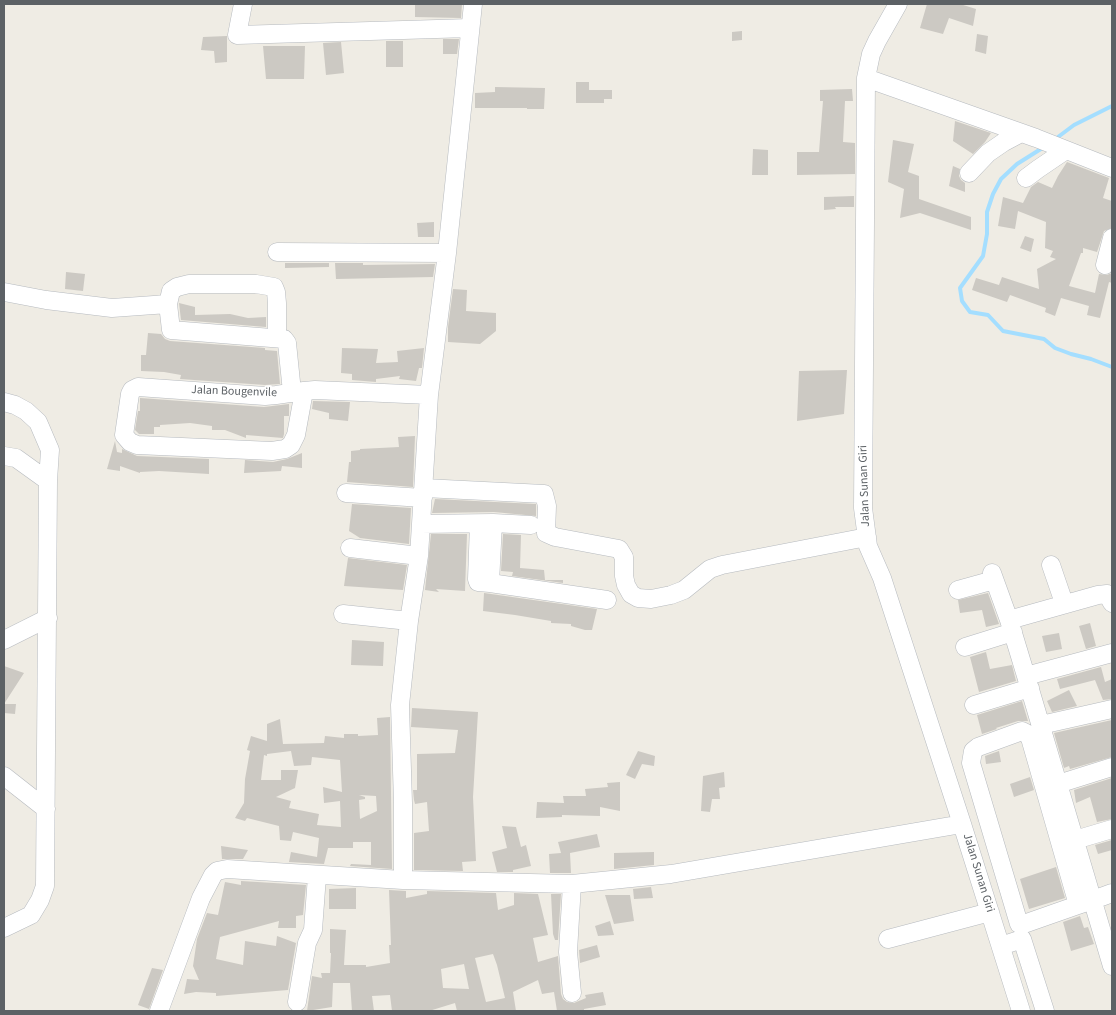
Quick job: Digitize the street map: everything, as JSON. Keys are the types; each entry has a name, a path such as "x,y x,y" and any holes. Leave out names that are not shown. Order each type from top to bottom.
{"street":[{"path":"243,4 237,35 470,28"},
{"path":"403,880 400,705 409,621 419,556 429,395 447,253 473,4"},
{"name":"Jalan Sunan Giri","path":"898,4 871,54 866,78 863,508 868,546 882,578 1021,1011"},
{"path":"866,78 1028,135 1112,168"},
{"path":"969,173 988,153 1004,142 1028,135"},
{"path":"1026,178 1063,149"},
{"path":"1105,265 1112,238"},
{"path":"277,252 447,253"},
{"path":"277,338 277,304 274,287 256,284 189,284 177,287 171,292 168,304 170,328 173,330 284,339 287,342 298,392"},
{"path":"4,292 46,300 112,308 168,304"},
{"name":"Jalan Bougenvile","path":"298,392 296,435 291,445 285,449 272,451 137,445 130,442 124,435 130,394 135,388 265,396 298,392 429,395"},
{"path":"4,402 26,411 38,422 50,450 48,481 45,886 40,900 31,915 4,928"},
{"path":"4,456 16,458 48,481"},
{"path":"346,492 544,494 547,506 546,532 555,537 619,549 624,557 626,585 631,594 638,598 651,599 684,590 710,570 722,565 867,537"},
{"path":"421,524 532,525"},
{"path":"486,524 478,582 607,600"},
{"path":"350,548 419,556"},
{"path":"1051,565 1064,603"},
{"path":"958,590 993,577 1011,626 1075,840 1085,903"},
{"path":"965,647 1064,603 1107,594 1112,603"},
{"path":"343,614 409,621"},
{"path":"4,640 48,618"},
{"path":"974,705 1028,682 1112,653"},
{"path":"1041,725 1112,708"},
{"path":"1112,893 1085,903 1021,925 1019,924 971,762 973,751 978,746 1022,731 1030,738 1085,903 1112,961"},
{"path":"1058,784 1112,767"},
{"path":"4,776 46,809"},
{"path":"159,1011 201,898 213,875 218,871 227,869 403,880 572,884 671,874 962,824"},
{"path":"1075,840 1112,829"},
{"path":"297,1002 307,943 314,930 318,876"},
{"path":"572,884 568,952 572,993"},
{"path":"888,939 990,912"},
{"path":"1001,946 1022,939 1044,1011"}],"building":[{"path":"415,4 462,4 461,18 415,17"},
{"path":"927,4 960,4 976,9 973,26 949,18 943,34 920,28"},
{"path":"742,31 742,40 732,41 732,32"},
{"path":"977,34 988,36 986,54 975,51"},
{"path":"227,36 227,62 215,63 214,51 201,50 203,37"},
{"path":"443,39 459,39 457,54 443,54"},
{"path":"386,41 403,41 403,67 386,67"},
{"path":"341,42 344,73 326,75 323,43"},
{"path":"263,46 305,46 304,79 266,79"},
{"path":"576,82 589,82 589,90 612,90 612,99 604,99 604,103 576,103"},
{"path":"495,87 545,88 544,109 475,108 475,93 495,92"},
{"path":"852,89 853,101 845,101 843,142 855,143 855,174 797,175 797,152 819,152 823,101 820,101 820,90"},
{"path":"955,121 991,133 973,154 953,141"},
{"path":"893,140 914,144 908,172 919,176 919,199 971,217 971,230 920,213 900,218 904,189 888,182"},
{"path":"753,149 768,150 768,175 752,175"},
{"path":"1067,162 1109,178 1103,198 1112,201 1112,228 1104,231 1097,252 1083,248 1083,253 1081,253 1069,286 1095,293 1099,274 1107,275 1112,273 1112,283 1109,282 1100,318 1087,315 1089,306 1061,298 1055,316 1045,312 1046,308 1010,295 1007,302 972,290 976,278 999,285 1002,277 1039,289 1037,269 1056,259 1050,257 1053,251 1045,248 1046,222 1018,211 1015,229 998,226 1003,197 1023,203 1031,187 1038,182 1052,188"},
{"path":"953,166 960,169 959,176 965,183 965,192 949,186"},
{"path":"854,196 854,207 835,207 836,209 824,210 824,197"},
{"path":"434,222 434,237 418,237 417,223"},
{"path":"1025,236 1034,239 1031,252 1020,248"},
{"path":"285,263 329,263 329,267 285,268"},
{"path":"335,263 363,263 363,265 435,264 433,277 336,279"},
{"path":"66,272 85,274 83,291 65,289"},
{"path":"453,289 467,290 466,311 496,313 496,331 480,344 448,342"},
{"path":"179,303 195,307 195,315 230,314 248,318 266,317 266,327 181,320"},
{"path":"148,333 161,334 170,341 265,348 265,350 277,351 280,384 265,385 180,379 181,375 141,371 141,355 146,355"},
{"path":"342,348 378,349 376,363 398,362 397,351 424,348 422,368 419,368 416,381 399,379 400,376 376,379 376,382 352,380 352,374 341,373"},
{"path":"847,370 844,414 797,421 799,371"},
{"path":"140,398 264,407 289,404 289,416 284,416 283,438 246,435 246,438 225,430 212,430 212,426 190,423 160,425 160,427 154,427 154,434 139,434 135,430 138,411 140,411"},
{"path":"313,401 350,402 348,421 329,419 329,413 312,409"},
{"path":"415,436 413,487 347,482 351,451 399,447 398,437"},
{"path":"115,441 117,452 122,453 122,449 137,456 209,459 209,474 159,471 140,473 120,466 120,471 107,469"},
{"path":"302,453 302,468 282,466 281,471 244,473 245,460 273,462"},
{"path":"435,499 536,504 536,516 494,512 432,513"},
{"path":"352,504 411,508 409,544 360,538 349,531"},
{"path":"431,534 467,534 465,591 436,589 439,592 425,590"},
{"path":"503,534 521,535 520,568 544,570 545,580 563,580 563,583 512,576 513,572 501,571"},
{"path":"348,558 407,565 403,590 344,586"},
{"path":"484,593 597,609 592,630 571,626 571,624 551,623 551,621 483,611"},
{"path":"988,593 999,624 986,627 982,610 960,613 958,600"},
{"path":"1090,623 1096,646 1086,649 1079,626"},
{"path":"1059,633 1062,649 1046,652 1042,636"},
{"path":"352,640 384,642 383,666 351,665"},
{"path":"986,652 990,669 1012,665 1016,681 979,692 970,657"},
{"path":"4,666 24,673 4,704"},
{"path":"1101,667 1105,682 1112,679 1112,699 1103,700 1095,680 1060,689 1057,679"},
{"path":"1069,690 1077,706 1052,712 1047,701"},
{"path":"1022,701 1028,721 1018,721 982,734 977,715"},
{"path":"4,704 16,704 15,714 4,713"},
{"path":"412,708 478,712 473,797 476,861 462,862 463,871 414,870 414,833 429,831 427,802 415,804 414,800 413,790 417,790 417,754 455,753 458,730 411,727"},
{"path":"390,717 392,869 350,866 351,864 371,865 371,842 353,842 353,848 328,848 324,864 289,862 291,852 317,857 319,838 293,832 291,841 280,840 279,826 247,818 245,821 235,818 244,803 245,779 250,751 247,750 251,736 267,741 267,724 280,719 283,744 324,743 325,736 344,738 344,734 358,734 358,736 378,735 377,718","holes":["291,751 294,766 311,765 312,757 340,760 342,792 323,787 324,803 340,801 341,827 317,825 319,814 289,808 291,801 276,797 295,788 298,770 281,770 281,780 261,780 264,755","359,795 376,796 377,811 360,819 359,800 365,799 365,797"]},
{"path":"1112,720 1112,757 1070,769 1069,766 1064,768 1054,733"},
{"path":"638,751 655,756 654,766 642,764 635,779 626,775"},
{"path":"999,751 1001,762 986,764 985,756"},
{"path":"724,772 725,787 719,788 720,799 712,799 710,812 701,811 703,776"},
{"path":"1030,777 1034,790 1014,797 1010,784"},
{"path":"1112,778 1112,819 1097,822 1090,797 1076,803 1074,790"},
{"path":"620,782 620,811 600,807 600,816 562,815 562,817 536,818 537,802 564,803 563,796 586,796 585,789 608,787 607,783"},
{"path":"502,826 516,827 521,847 526,845 531,866 513,870 513,872 497,872 492,852 507,848"},
{"path":"597,834 600,847 570,853 571,873 550,873 549,854 561,853 558,842"},
{"path":"1112,840 1112,850 1098,854 1095,845"},
{"path":"221,846 248,850 243,859 222,859"},
{"path":"654,852 654,865 614,869 614,853"},
{"path":"1056,867 1065,898 1029,909 1020,879"},
{"path":"241,881 306,885 303,915 296,916 296,928 278,928 279,921 220,937 216,959 243,965 245,941 276,946 277,936 296,943 288,990 216,996 216,993 196,992 184,994 187,979 199,980 193,966 197,939 207,913 218,915 225,882 241,885"},
{"path":"651,887 653,898 634,899 633,889"},
{"path":"356,888 356,909 329,909 329,889"},
{"path":"389,890 406,891 406,898 427,894 427,891 496,893 498,910 514,905 514,893 538,894 548,935 533,938 538,962 558,956 561,994 567,1002 574,1003 586,998 585,995 603,992 606,1005 584,1009 584,1011 557,1011 554,992 542,994 538,980 513,992 516,1011 457,1011 455,1003 429,1011 392,1011 390,995 372,996 374,1011 352,1011 350,983 333,983 332,1007 307,1011 312,976 322,978 321,973 330,973 330,929 346,930 344,965 366,965 366,967 390,963 389,945 391,945","holes":["493,954 505,998 486,1002 475,958","464,964 469,989 443,988 441,969"]},
{"path":"551,894 561,894 558,940 555,940 553,934"},
{"path":"605,895 630,895 634,921 614,924"},
{"path":"1080,916 1084,928 1088,927 1094,944 1071,951 1063,922"},
{"path":"610,921 614,935 598,936 595,926"},
{"path":"597,945 600,957 580,963 579,950"},
{"path":"152,968 163,970 149,1009 138,1005"}],"waterway":[{"path":"1054,140 1074,125 1112,106"},
{"path":"1044,147 1017,164 1001,179 993,194 987,212 987,234 983,256 960,288 962,301 970,312 988,315 1003,331 1044,339 1055,348 1112,367"}]}
